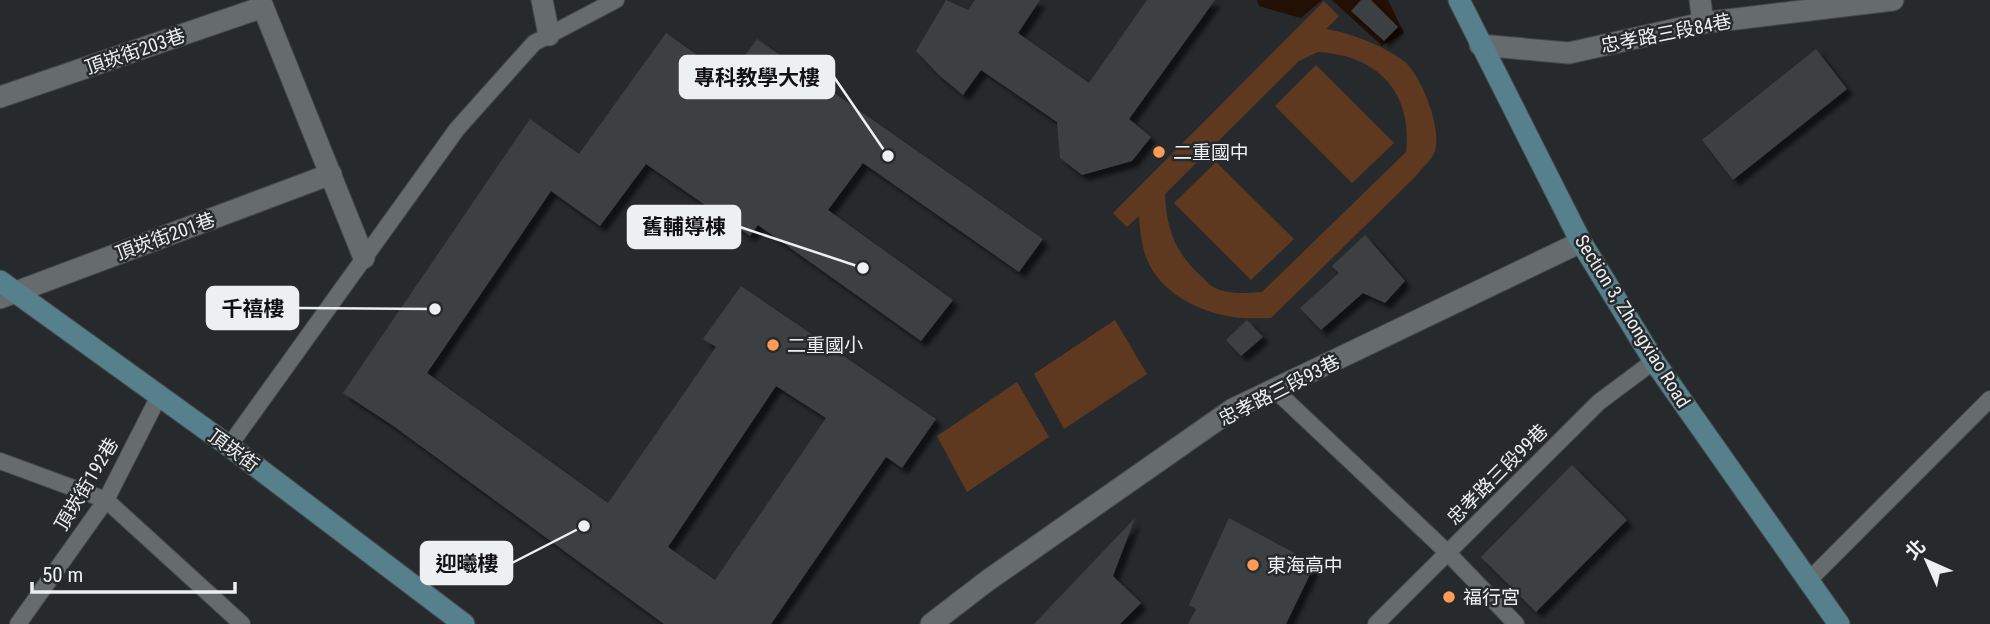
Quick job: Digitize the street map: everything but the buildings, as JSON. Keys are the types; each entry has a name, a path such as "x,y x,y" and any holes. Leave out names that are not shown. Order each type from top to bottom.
{"street":[{"path":"542,0 549,35"},
{"name":"Section 3, Zhongxiao Road","path":"1459,0 1479,45 1581,242 1654,361 1839,624"},
{"path":"1700,0 1703,23"},
{"name":"忠孝路三段84巷","path":"1479,45 1569,53 1703,23 1894,0"},
{"path":"261,4 364,258"},
{"name":"頂崁街203巷","path":"0,97 261,4"},
{"name":"頂崁街201巷","path":"6,290 331,174"},
{"name":"忠孝路三段93巷","path":"931,624 987,581 1233,409 1581,242"},
{"name":"頂崁街","path":"6,290 229,446 464,624"}],"lane":[{"path":"229,446 457,129 534,43 616,0"},
{"name":"忠孝路三段99巷","path":"1376,624 1599,402 1654,361"},
{"path":"1275,389 1448,553 1516,624"},
{"name":"頂崁街192巷","path":"18,624 106,500 159,396"},
{"path":"1809,580 1990,398"},
{"path":"0,461 106,500 242,624"}],"shaded area":[{"path":"1257,0 1322,0 1301,18 1259,6"},
{"path":"1332,0 1388,0 1404,33 1382,46"},
{"path":"1324,1 1339,16 1326,29 1367,41 1397,56 1418,79 1429,104 1436,130 1435,151 1431,158 1415,177 1271,318 1242,318 1219,314 1180,297 1158,278 1150,267 1145,254 1139,216 1127,227 1113,213","holes":["1318,52 1339,55 1374,69 1397,95 1404,112 1406,152 1262,292 1231,292 1213,287 1178,249 1170,229 1165,194 1299,61"]},
{"path":"1316,65 1394,143 1352,183 1275,106"},
{"path":"1216,162 1294,239 1251,280 1174,203"},
{"path":"1115,320 1147,374 1064,429 1034,374"},
{"path":"1017,382 1049,437 967,492 937,436"}],"place":[{"name":"二重國中","path":"1159,152"},
{"name":"專科教學大樓","path":"888,156"},
{"name":"舊輔導棟","path":"863,268"},
{"name":"千禧樓","path":"435,309"},
{"name":"二重國小","path":"773,345"},
{"name":"迎曦樓","path":"584,526"},
{"name":"東海高中","path":"1253,565"},
{"name":"福行宮","path":"1449,597"}]}
